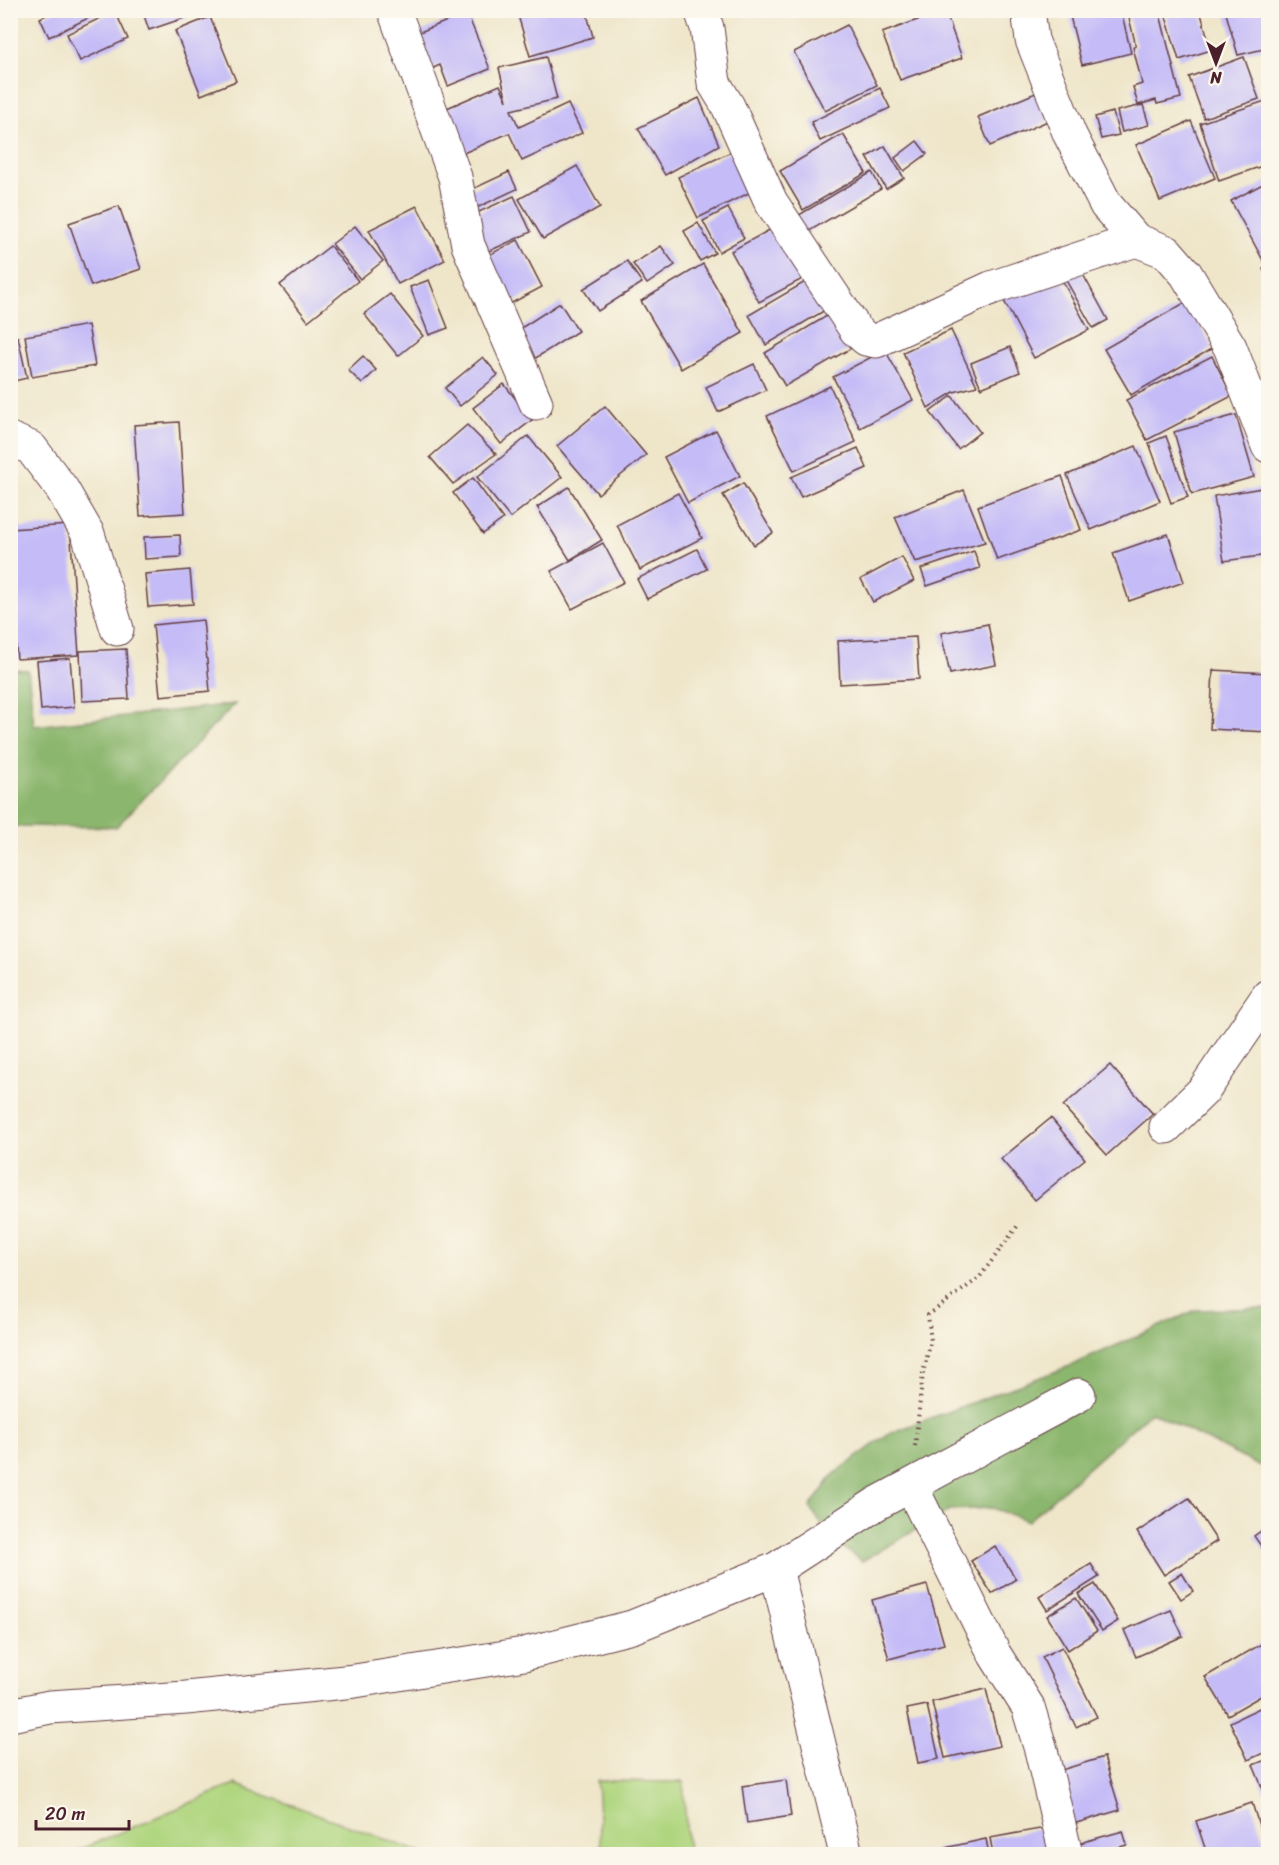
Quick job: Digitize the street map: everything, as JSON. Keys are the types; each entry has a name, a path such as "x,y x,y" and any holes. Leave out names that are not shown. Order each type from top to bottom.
{"street":[{"path":"394,10 455,177 468,245 536,403"},
{"path":"700,10 707,28 714,83 728,106 771,202 856,330 866,339 876,341 991,288 1136,240"},
{"path":"1028,10 1032,40 1070,135 1106,205 1136,240 1167,252 1186,274 1230,347 1269,446"},
{"path":"10,439 31,448 62,489 88,534 117,629"},
{"path":"1166,1128 1204,1090 1269,996"},
{"path":"10,1715 50,1707 186,1698 355,1681 524,1654 632,1627 776,1569 876,1504 1079,1395"},
{"path":"911,1486 995,1655 1028,1707 1041,1750 1066,1854"},
{"path":"776,1569 846,1854"}],"path":[{"path":"911,1486 923,1373 931,1341 928,1315 979,1278 1020,1224"}],"green space":[{"path":"10,669 28,670 34,726 235,704 116,827 11,826"},
{"path":"1268,1308 1268,1459 1259,1466 1151,1412 1028,1521 992,1508 950,1510 862,1561 832,1540 810,1507 833,1475 888,1434 1070,1366 1196,1310"},
{"path":"597,1781 683,1782 688,1854 601,1854"},
{"path":"235,1784 425,1854 69,1854"}],"building":[{"path":"56,10 105,10 49,37 40,18"},
{"path":"142,10 205,10 205,11 149,30"},
{"path":"523,10 586,10 593,37 530,56 517,12"},
{"path":"945,10 962,58 900,80 882,33"},
{"path":"1074,10 1121,10 1131,53 1082,65 1069,12"},
{"path":"1127,10 1159,10 1181,98 1157,104 1156,100 1138,105 1133,87 1142,84"},
{"path":"1164,10 1200,10 1211,50 1179,60"},
{"path":"1225,10 1268,10 1268,48 1238,55"},
{"path":"115,11 128,39 80,61 67,34"},
{"path":"467,13 490,69 448,86 440,65 429,70 415,34"},
{"path":"210,17 236,81 201,95 175,31"},
{"path":"847,25 877,85 825,111 794,52"},
{"path":"546,57 557,99 511,110 519,127 568,104 582,133 522,161 509,133 459,155 440,111 500,85 507,101 499,68"},
{"path":"1244,57 1259,99 1204,118 1189,77"},
{"path":"1268,77 1268,93 1264,78"},
{"path":"880,88 890,108 820,141 811,122"},
{"path":"1038,92 1050,120 990,146 978,117"},
{"path":"699,98 719,145 665,175 638,128"},
{"path":"1268,100 1268,164 1219,181 1200,123"},
{"path":"1143,105 1149,125 1122,132 1117,111"},
{"path":"1113,112 1119,135 1101,139 1095,117"},
{"path":"1191,121 1215,178 1160,201 1136,145"},
{"path":"843,134 866,173 803,210 780,171"},
{"path":"917,141 927,154 904,171 895,158"},
{"path":"885,146 904,178 886,189 867,157"},
{"path":"737,149 757,189 698,218 678,177"},
{"path":"577,166 600,207 543,239 519,199"},
{"path":"509,172 517,189 472,210 464,193"},
{"path":"872,172 881,189 804,234 794,218"},
{"path":"1268,181 1268,260 1264,262 1231,201"},
{"path":"514,196 531,232 487,252 470,216"},
{"path":"119,206 141,269 91,286 69,223"},
{"path":"417,206 445,260 398,284 369,230"},
{"path":"728,208 744,238 719,252 703,221"},
{"path":"698,223 715,253 700,261 684,231"},
{"path":"782,223 810,275 759,302 731,251"},
{"path":"355,226 383,261 360,279 332,244"},
{"path":"518,240 542,287 508,305 483,258"},
{"path":"330,246 358,281 308,321 280,285"},
{"path":"661,246 675,265 647,284 633,264"},
{"path":"627,261 642,283 598,311 583,289"},
{"path":"703,264 743,333 681,369 641,301"},
{"path":"1268,266 1268,279 1263,269"},
{"path":"1079,267 1108,320 1093,328 1063,275"},
{"path":"1056,269 1089,330 1034,358 1002,297"},
{"path":"817,275 834,305 766,345 749,315"},
{"path":"429,280 448,328 429,335 410,287"},
{"path":"390,294 423,336 398,356 364,314"},
{"path":"1186,302 1213,348 1131,395 1104,349"},
{"path":"560,303 578,331 528,363 510,335"},
{"path":"835,311 855,346 785,386 765,353"},
{"path":"88,325 95,366 32,377 25,336"},
{"path":"951,330 977,386 954,392 928,408 903,352"},
{"path":"18,337 27,378 10,382 10,339"},
{"path":"1010,347 1020,372 981,388 971,363"},
{"path":"885,350 913,400 860,428 833,377"},
{"path":"363,356 376,370 362,384 348,370"},
{"path":"1212,356 1232,396 1147,440 1126,400"},
{"path":"483,357 498,375 460,406 445,388"},
{"path":"754,364 766,390 718,412 706,387"},
{"path":"504,384 532,420 501,444 473,408"},
{"path":"830,386 856,442 794,471 767,416"},
{"path":"952,396 980,432 958,449 930,412"},
{"path":"605,406 646,455 598,494 557,446"},
{"path":"1236,415 1254,477 1192,494 1174,432"},
{"path":"179,422 185,513 140,516 134,425"},
{"path":"467,425 496,454 453,484 430,457"},
{"path":"716,430 740,476 688,503 664,457"},
{"path":"528,436 562,477 510,518 477,477"},
{"path":"1166,436 1188,497 1171,503 1149,443"},
{"path":"1136,446 1160,501 1091,530 1067,475"},
{"path":"858,448 867,468 801,497 791,477"},
{"path":"1062,476 1081,530 997,560 978,506"},
{"path":"473,478 503,519 483,534 453,493"},
{"path":"743,483 773,533 754,545 723,495"},
{"path":"569,487 602,540 570,560 537,507"},
{"path":"1268,487 1268,555 1224,561 1214,496"},
{"path":"964,490 985,542 915,562 895,517"},
{"path":"678,493 702,538 640,570 617,525"},
{"path":"70,525 79,655 17,659 10,574 10,529"},
{"path":"1168,534 1184,582 1129,601 1113,553"},
{"path":"180,535 181,557 145,559 144,537"},
{"path":"603,543 624,582 572,609 551,571"},
{"path":"697,549 707,569 647,599 637,579"},
{"path":"974,551 980,568 927,586 921,569"},
{"path":"902,557 914,581 873,602 861,579"},
{"path":"190,570 193,604 148,607 145,574"},
{"path":"203,620 210,691 160,696 153,625"},
{"path":"988,624 996,665 950,674 941,633"},
{"path":"916,637 919,679 840,684 838,641"},
{"path":"126,649 129,699 82,701 80,651"},
{"path":"70,658 74,707 41,710 37,661"},
{"path":"1213,670 1268,673 1268,732 1210,729"},
{"path":"1110,1065 1153,1114 1107,1155 1063,1106"},
{"path":"1051,1118 1085,1159 1035,1200 1001,1159"},
{"path":"1189,1498 1217,1541 1164,1575 1137,1532"},
{"path":"1268,1526 1268,1556 1254,1536"},
{"path":"995,1546 1016,1579 992,1594 971,1561"},
{"path":"1091,1564 1099,1577 1047,1610 1039,1597"},
{"path":"1182,1573 1193,1591 1181,1599 1169,1581"},
{"path":"1095,1584 1118,1621 1102,1631 1078,1594"},
{"path":"927,1585 944,1644 889,1659 872,1600"},
{"path":"1076,1598 1097,1631 1068,1650 1047,1616"},
{"path":"1171,1610 1183,1636 1136,1657 1124,1630"},
{"path":"1268,1640 1268,1692 1228,1715 1205,1677"},
{"path":"1062,1647 1097,1717 1076,1727 1042,1657"},
{"path":"986,1689 1000,1746 945,1758 932,1702"},
{"path":"1268,1704 1268,1751 1248,1760 1230,1722"},
{"path":"927,1705 939,1759 918,1763 907,1709"},
{"path":"1104,1757 1120,1810 1073,1824 1058,1771"},
{"path":"1268,1759 1268,1790 1264,1792 1253,1765"},
{"path":"786,1780 791,1816 747,1823 742,1786"},
{"path":"1268,1800 1268,1817 1263,1802"},
{"path":"1252,1803 1268,1854 1207,1854 1196,1821"},
{"path":"1045,1828 1050,1854 993,1854 990,1838"},
{"path":"1123,1831 1127,1845 1095,1854 1079,1854 1076,1844"},
{"path":"986,1839 989,1854 936,1854 935,1850"}]}
